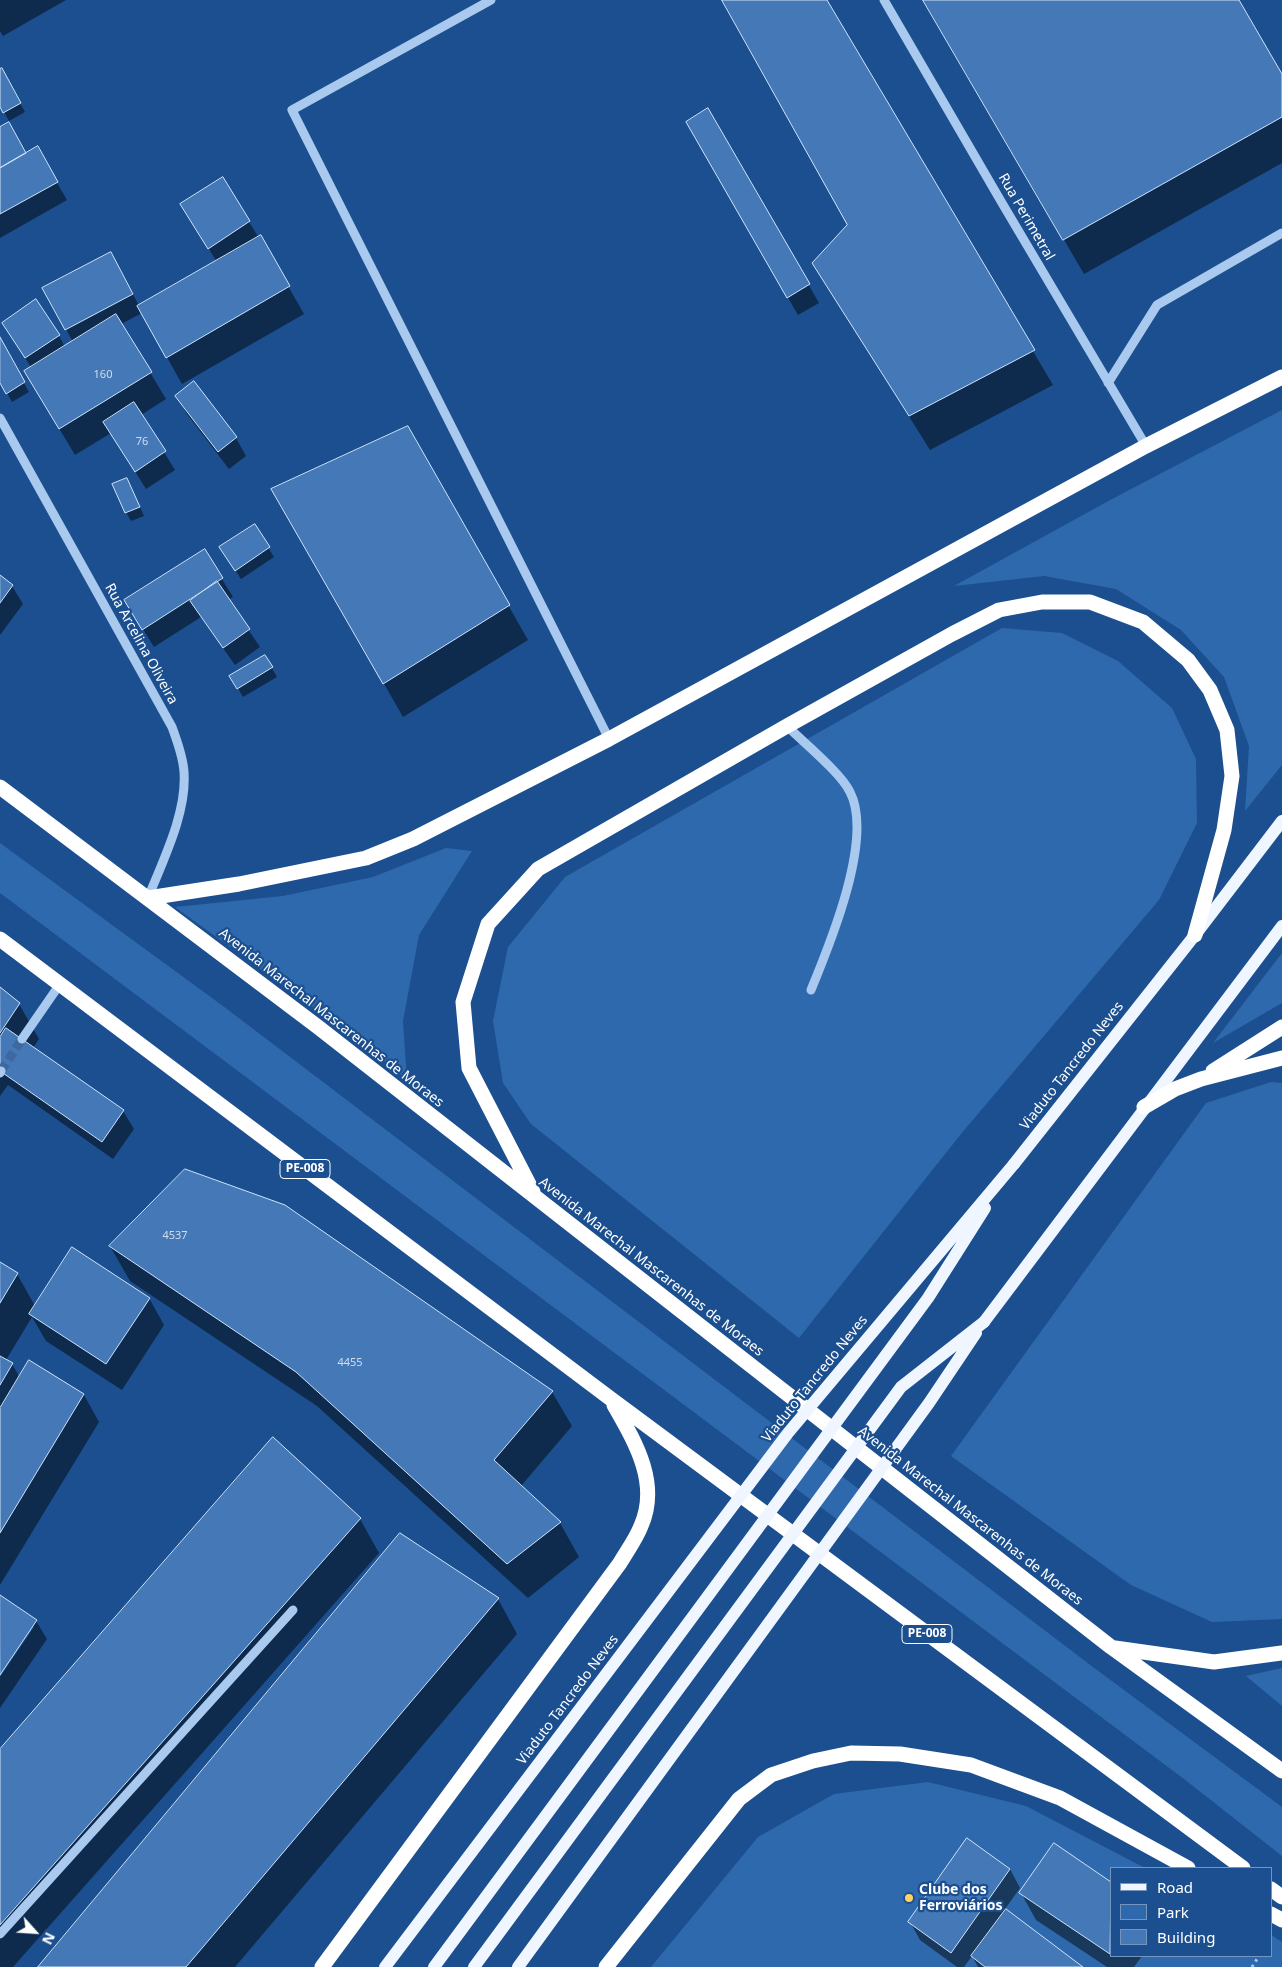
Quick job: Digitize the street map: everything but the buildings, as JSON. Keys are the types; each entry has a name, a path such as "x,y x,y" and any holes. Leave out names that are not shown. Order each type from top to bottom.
{"highway":[{"path":"148,898 239,884 366,858 413,839 609,739 1146,446 1282,377"},
{"path":"536,1198 469,1068 464,1002 488,924 538,869 787,726 998,610 1042,602 1090,602 1143,622 1188,660 1210,690 1227,730 1232,776 1224,830 1195,935"},
{"name":"Avenida Marechal Mascarenhas de Moraes","path":"0,787 318,1027 1111,1647 1282,1771"},
{"name":"PE-008","path":"0,939 611,1399 1242,1867"},
{"path":"1201,1079 1282,1027"},
{"path":"1142,1111 1175,1089 1201,1079 1282,1058"},
{"path":"322,1967 620,1563 642,1525 647,1499 646,1472 633,1439 611,1399"},
{"path":"1111,1647 1214,1662 1282,1653"},
{"path":"606,1967 739,1799 771,1776 813,1761 851,1753 900,1754 971,1765 1024,1783 1060,1798 1186,1867"},
{"path":"1272,1890 1282,1898"}],"main road":[{"name":"Viaduto Tancredo Neves","path":"385,1967 788,1433 1014,1164 1195,935 1282,820"},
{"path":"518,1967 929,1403 984,1322 1282,926"},
{"path":"434,1967 928,1298 1014,1164"},
{"path":"474,1967 900,1387 984,1322"}],"street":[{"path":"492,0 292,110 609,739"},
{"name":"Rua Perimetral","path":"884,0 1146,446"},
{"path":"1108,383 1157,305 1282,234"},
{"name":"Rua Arcelina Oliveira","path":"0,418 172,727 180,749 184,772 178,819 148,898"},
{"path":"787,726 838,776 850,792 857,816 856,845 840,914 811,990"},
{"path":"22,1039 60,984"},
{"path":"0,1934 293,1610"}],"green space":[{"path":"1282,410 1282,765 1245,811 1249,746 1224,677 1181,630 1116,589 1044,576 954,586 1112,499"},
{"path":"1002,628 1062,633 1118,661 1172,708 1196,759 1197,823 1159,900 961,1134 799,1338 531,1124 503,1083 493,1021 508,947 565,877"},
{"path":"0,843 223,1006 1093,1667 1282,1807 1282,1856 1184,1779 0,893"},
{"path":"446,848 472,851 419,935 403,1021 407,1080 336,1024 175,907 283,896 373,877"},
{"path":"1282,953 1282,1003 1213,1043"},
{"path":"1271,1082 1282,1083 1282,1619 1212,1622 1131,1585 951,1456 1206,1103"},
{"path":"1282,1668 1282,1706 1246,1676"},
{"name":"Clube dos Ferroviários","path":"928,1782 1026,1806 1143,1867 1110,1867 1110,1957 1272,1957 1272,1936 1282,1942 1282,1967 651,1967 758,1837 834,1794"}],"tunnel":[{"path":"1,1071 22,1039"}],"place":[{"name":"Clube dos Ferroviários","path":"909,1898"}]}
